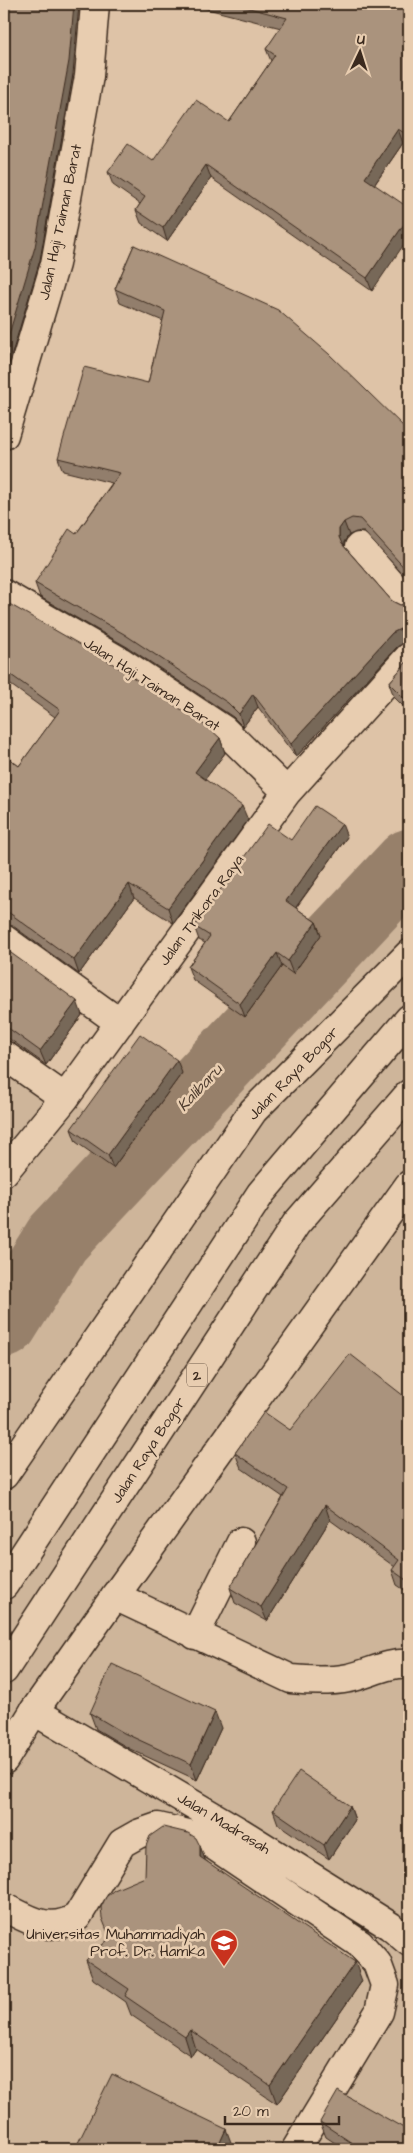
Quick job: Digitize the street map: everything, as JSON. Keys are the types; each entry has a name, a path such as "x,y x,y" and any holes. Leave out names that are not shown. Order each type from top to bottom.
{"main road":[{"name":"Jalan Haji Taiman Barat","path":"4,436 54,264 89,76 95,4"},
{"path":"359,547 409,604"},
{"name":"Jalan Haji Taiman Barat","path":"4,594 120,661 224,730 287,792"},
{"name":"Jalan Trikora Raya","path":"6,1164 65,1098 287,792 409,657"},
{"path":"4,939 120,1023"},
{"name":"Jalan Raya Bogor","path":"4,1475 252,1111 409,954"},
{"path":"4,1585 261,1193 409,1019"},
{"path":"4,1055 65,1098"},
{"name":"Jalan Raya Bogor","path":"4,1670 296,1224 409,1094"},
{"path":"4,1760 34,1711 115,1596 409,1185"},
{"path":"195,1634 241,1542"},
{"path":"115,1596 291,1679 323,1682 350,1678 398,1663 409,1664"},
{"name":"Jalan Madrasah","path":"34,1711 240,1832 390,1926 409,1942"},
{"path":"4,1907 32,1922 51,1926 65,1925 77,1917 122,1842 158,1827 201,1837 360,1944 377,1963 385,1985 379,2012 296,2149"}],"shaded area":[{"path":"409,852 409,2149 4,2149 4,1055 146,1152"}],"building":[{"path":"4,4 74,4 69,61 35,247 4,351"},
{"path":"234,4 409,4 409,136 398,129 365,178 409,208 409,217 367,278 206,165 163,228 136,210 145,197 108,172 128,144 153,161 196,100 229,122 275,55 266,49 287,18"},
{"path":"134,245 278,310 329,354 405,428 409,424 409,573 360,519 352,518 344,522 339,529 339,537 342,544 392,601 400,605 409,604 409,629 400,629 392,633 291,744 253,694 239,714 228,703 124,634 35,583 69,529 76,534 120,473 58,458 84,367 148,383 165,311 115,289"},
{"path":"4,601 107,660 209,728 220,738 195,772 242,806 168,908 129,884 74,960 4,911 4,755 19,766 60,710 4,670"},
{"path":"409,659 409,703 389,683"},
{"path":"315,806 342,824 286,901 316,922 288,961 277,953 240,1004 188,967 210,936 194,926 268,824 291,840"},
{"path":"4,948 77,1001 40,1051 4,1025"},
{"path":"140,1034 177,1060 108,1155 71,1129"},
{"path":"350,1354 409,1400 409,1582 392,1570 399,1560 325,1505 261,1607 230,1588 288,1489 235,1453 264,1412 290,1430"},
{"path":"112,1664 215,1712 191,1764 124,1733 90,1713"},
{"path":"299,1771 350,1806 324,1845 273,1810"},
{"name":"Universitas Muhammadiyah Prof. Dr. Hamka","path":"163,1827 188,1833 196,1838 200,1846 200,1857 355,1962 270,2085 190,2030 185,2037 125,1996 129,1989 86,1960 110,1938 102,1918 101,1907 106,1897 114,1890 145,1877 146,1846 150,1836"},
{"path":"112,2074 226,2129 217,2149 75,2149"},
{"path":"338,2091 409,2131 409,2149 361,2149 320,2122"}],"waterway":[{"name":"Kalibaru","path":"4,1324 57,1239 409,863"}],"place":[{"name":"Universitas Muhammadiyah Prof. Dr. Hamka","path":"224,1967"}]}
